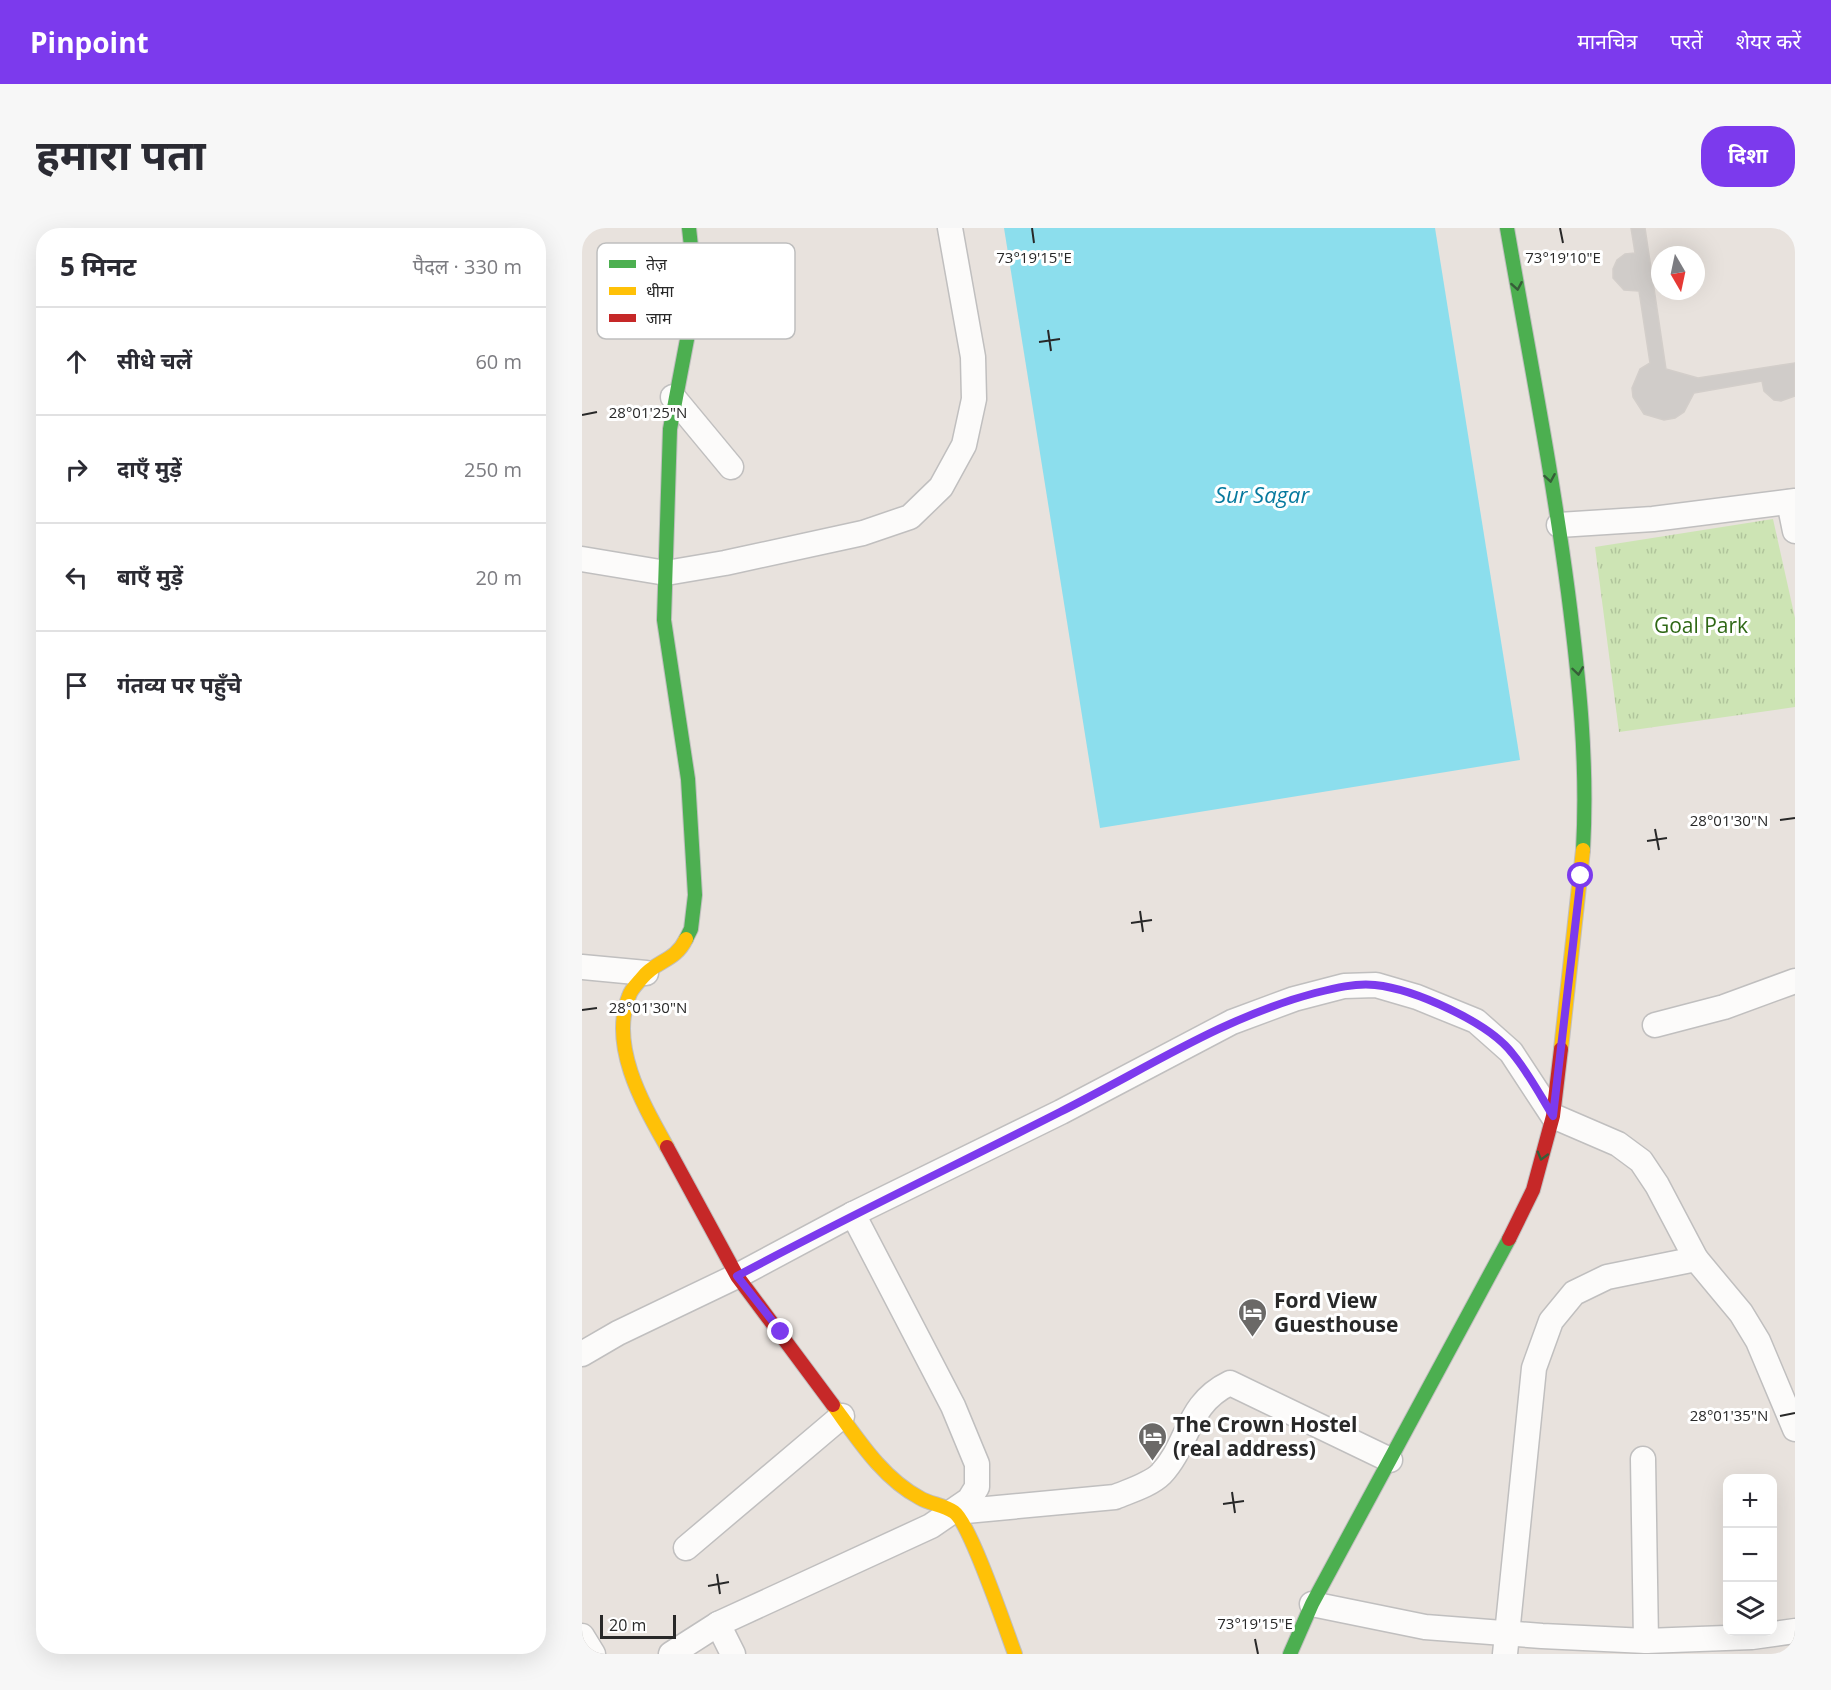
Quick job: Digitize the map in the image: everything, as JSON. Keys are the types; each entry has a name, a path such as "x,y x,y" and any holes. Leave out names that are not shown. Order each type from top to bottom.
{"street":[{"path":"689,228 691,243"},
{"path":"582,559 666,573 725,563 863,533 910,517 941,487 964,445 974,399 973,357 950,228"},
{"path":"1290,1654 1312,1604 1486,1286 1533,1191 1553,1116 1581,876 1586,793 1580,686 1559,525 1507,228"},
{"path":"688,339 674,397 670,429 664,620 688,779 695,895 691,929 679,953 646,973 629,994 622,1023 628,1060 642,1101 737,1276 868,1452 894,1479 919,1498 955,1512 1115,1497 1135,1488 1160,1475 1177,1451 1187,1426 1212,1392 1230,1383 1390,1460"},
{"path":"674,397 731,467"},
{"path":"1559,525 1653,519 1792,502 1795,531"},
{"path":"582,967 646,973"},
{"path":"1655,1024 1725,1007 1795,981"},
{"path":"582,1354 618,1333 737,1276 853,1214 1061,1112 1232,1022 1294,999 1344,986 1376,985 1417,997 1476,1021 1511,1052 1553,1116 1618,1144 1641,1161 1657,1185 1696,1259 1741,1313 1758,1341 1795,1429"},
{"path":"671,1654 718,1624 849,1562 903,1541 955,1512 969,1500 977,1487 978,1464 929,1357 853,1214"},
{"path":"1506,1644 1534,1368 1551,1321 1574,1293 1607,1277 1696,1259"},
{"path":"686,1548 842,1416"},
{"path":"1643,1459 1646,1641"},
{"path":"955,1512 972,1541 1015,1654"},
{"path":"1312,1604 1506,1644 1752,1637 1795,1631"},
{"path":"718,1624 733,1654"},
{"path":"582,1636 593,1654"}],"green space":[{"name":"Goal Park","path":"1773,519 1795,618 1795,707 1619,732 1595,547"}],"water":[{"name":"Sur Sagar","path":"1004,228 1435,228 1520,760 1100,828"}],"building":[{"path":"1631,228 1645,228 1651,268 1651,300 1656,300 1666,369 1698,378 1795,363 1795,396 1781,401 1774,400 1764,391 1762,381 1694,393 1684,412 1675,418 1664,420 1644,414 1633,397 1632,388 1640,369 1650,363 1639,291 1624,290 1613,278 1613,269 1617,260 1625,254 1635,253"}],"traffic: fast":[{"path":"689,228 691,243"},
{"path":"1507,228 1562,546 1572,624 1583,753 1583,850"},
{"path":"686,939 691,929 695,895 688,779 664,620 670,429 687,339"},
{"path":"1290,1654 1312,1604 1509,1239"}],"traffic: slow":[{"path":"1561,1049 1583,850"},
{"path":"667,1147 639,1094 632,1074 623,1035 624,1015 630,993 635,986 647,972 682,947 686,939"},
{"path":"833,1405 861,1444 894,1480 920,1498 954,1512 961,1520 978,1555 1015,1654"}],"traffic: jam":[{"path":"1509,1239 1533,1190 1553,1116 1561,1049"},
{"path":"667,1147 737,1276 833,1405"}],"place":[{"name":"Ford View Guesthouse","path":"1253,1338"},
{"name":"The Crown Hostel (real address)","path":"1152,1462"}],"route":[{"path":"781,1332 737,1276 853,1214 1061,1112 1232,1022 1294,999 1344,986 1376,985 1417,997 1476,1021 1511,1052 1553,1116 1581,876"}]}
